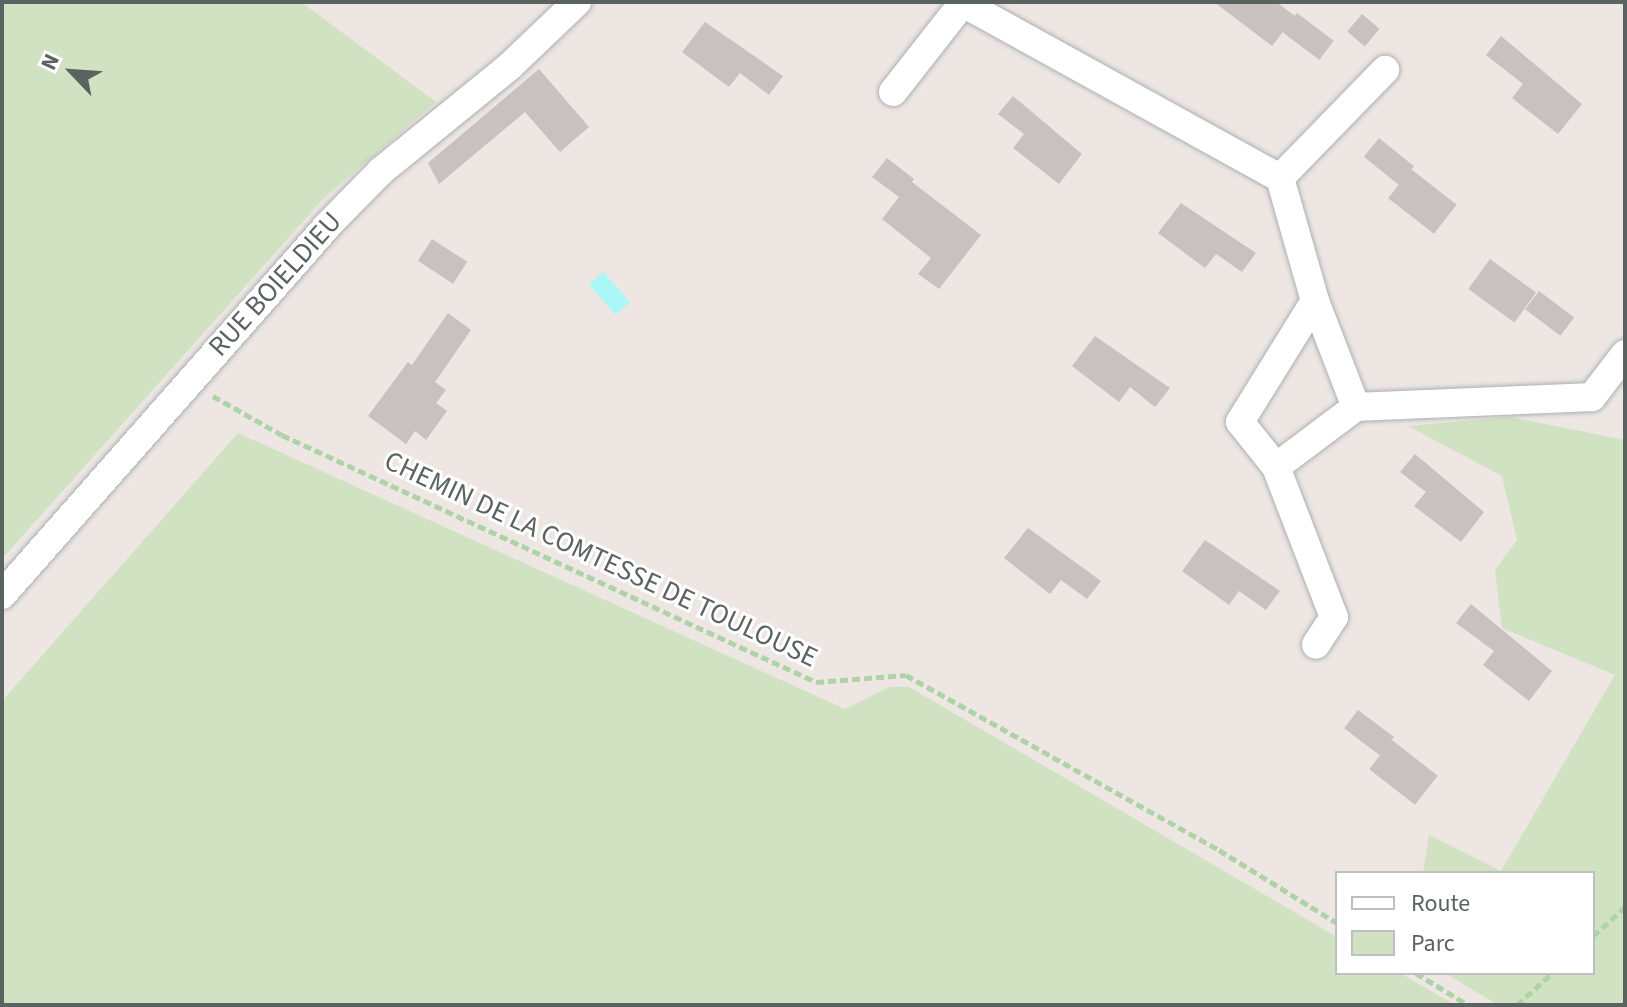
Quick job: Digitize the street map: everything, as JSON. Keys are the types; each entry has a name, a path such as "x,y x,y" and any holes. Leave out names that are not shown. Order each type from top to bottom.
{"street":[{"name":"RUE BOIELDIEU","path":"2,595 326,227 381,171 510,66 577,2"},
{"path":"893,92 961,3 1280,178 1315,301 1356,407"},
{"path":"1280,178 1385,70"},
{"path":"1315,301 1240,422 1276,467 1334,617 1316,645"},
{"path":"1276,467 1356,407 1592,397 1625,354"}],"path":[{"name":"CHEMIN DE LA COMTESSE DE TOULOUSE","path":"187,382 282,435 816,682 906,675 1219,850 1335,922"},
{"path":"1595,934 1625,907"},
{"path":"1419,975 1468,1005"},
{"path":"1517,1005 1550,975"}],"green space":[{"path":"2,2 301,2 436,102 324,198 2,559"},
{"path":"1510,417 1625,440 1625,1005 1498,1005 1448,975 1595,975 1595,871 1501,871 1615,675 1502,628 1495,570 1517,540 1502,476 1408,426"},
{"path":"238,433 845,709 889,687 909,687 1335,936 1335,975 1403,975 1455,1005 2,1005 2,701"},
{"path":"1429,835 1501,871 1423,871"}],"water":[{"path":"603,272 630,302 616,314 589,285"}],"building":[{"path":"1214,2 1276,2 1295,16 1272,46"},
{"path":"1297,13 1334,41 1319,60 1283,32"},
{"path":"1362,14 1380,29 1365,46 1347,32"},
{"path":"705,22 783,76 769,95 740,73 729,87 682,52"},
{"path":"1501,36 1582,104 1558,134 1512,98 1523,84 1486,55"},
{"path":"539,69 589,127 560,152 525,112 439,184 428,163"},
{"path":"1013,96 1082,154 1059,184 1013,148 1024,134 998,114"},
{"path":"1379,138 1414,166 1399,185 1364,157"},
{"path":"887,158 914,179 912,182 981,235 939,289 918,274 931,258 882,219 899,197 872,177"},
{"path":"1411,169 1457,205 1434,234 1388,198"},
{"path":"1181,203 1256,253 1242,272 1216,254 1205,268 1158,233"},
{"path":"432,239 467,262 453,284 418,261"},
{"path":"1490,259 1536,293 1514,322 1468,289"},
{"path":"1539,291 1574,317 1560,336 1525,309"},
{"path":"448,313 471,330 435,382 446,390 436,403 447,411 426,440 415,431 406,444 368,416 408,362 412,365"},
{"path":"1095,336 1170,388 1155,407 1130,387 1119,402 1072,366"},
{"path":"1415,454 1484,512 1461,542 1414,506 1426,492 1400,472"},
{"path":"1028,528 1101,581 1087,599 1061,580 1050,594 1004,558"},
{"path":"1205,540 1280,591 1266,610 1239,591 1229,605 1182,571"},
{"path":"1471,604 1552,671 1529,701 1483,665 1494,651 1456,623"},
{"path":"1358,710 1394,737 1380,755 1344,728"},
{"path":"1392,740 1438,776 1415,805 1369,769"}]}
